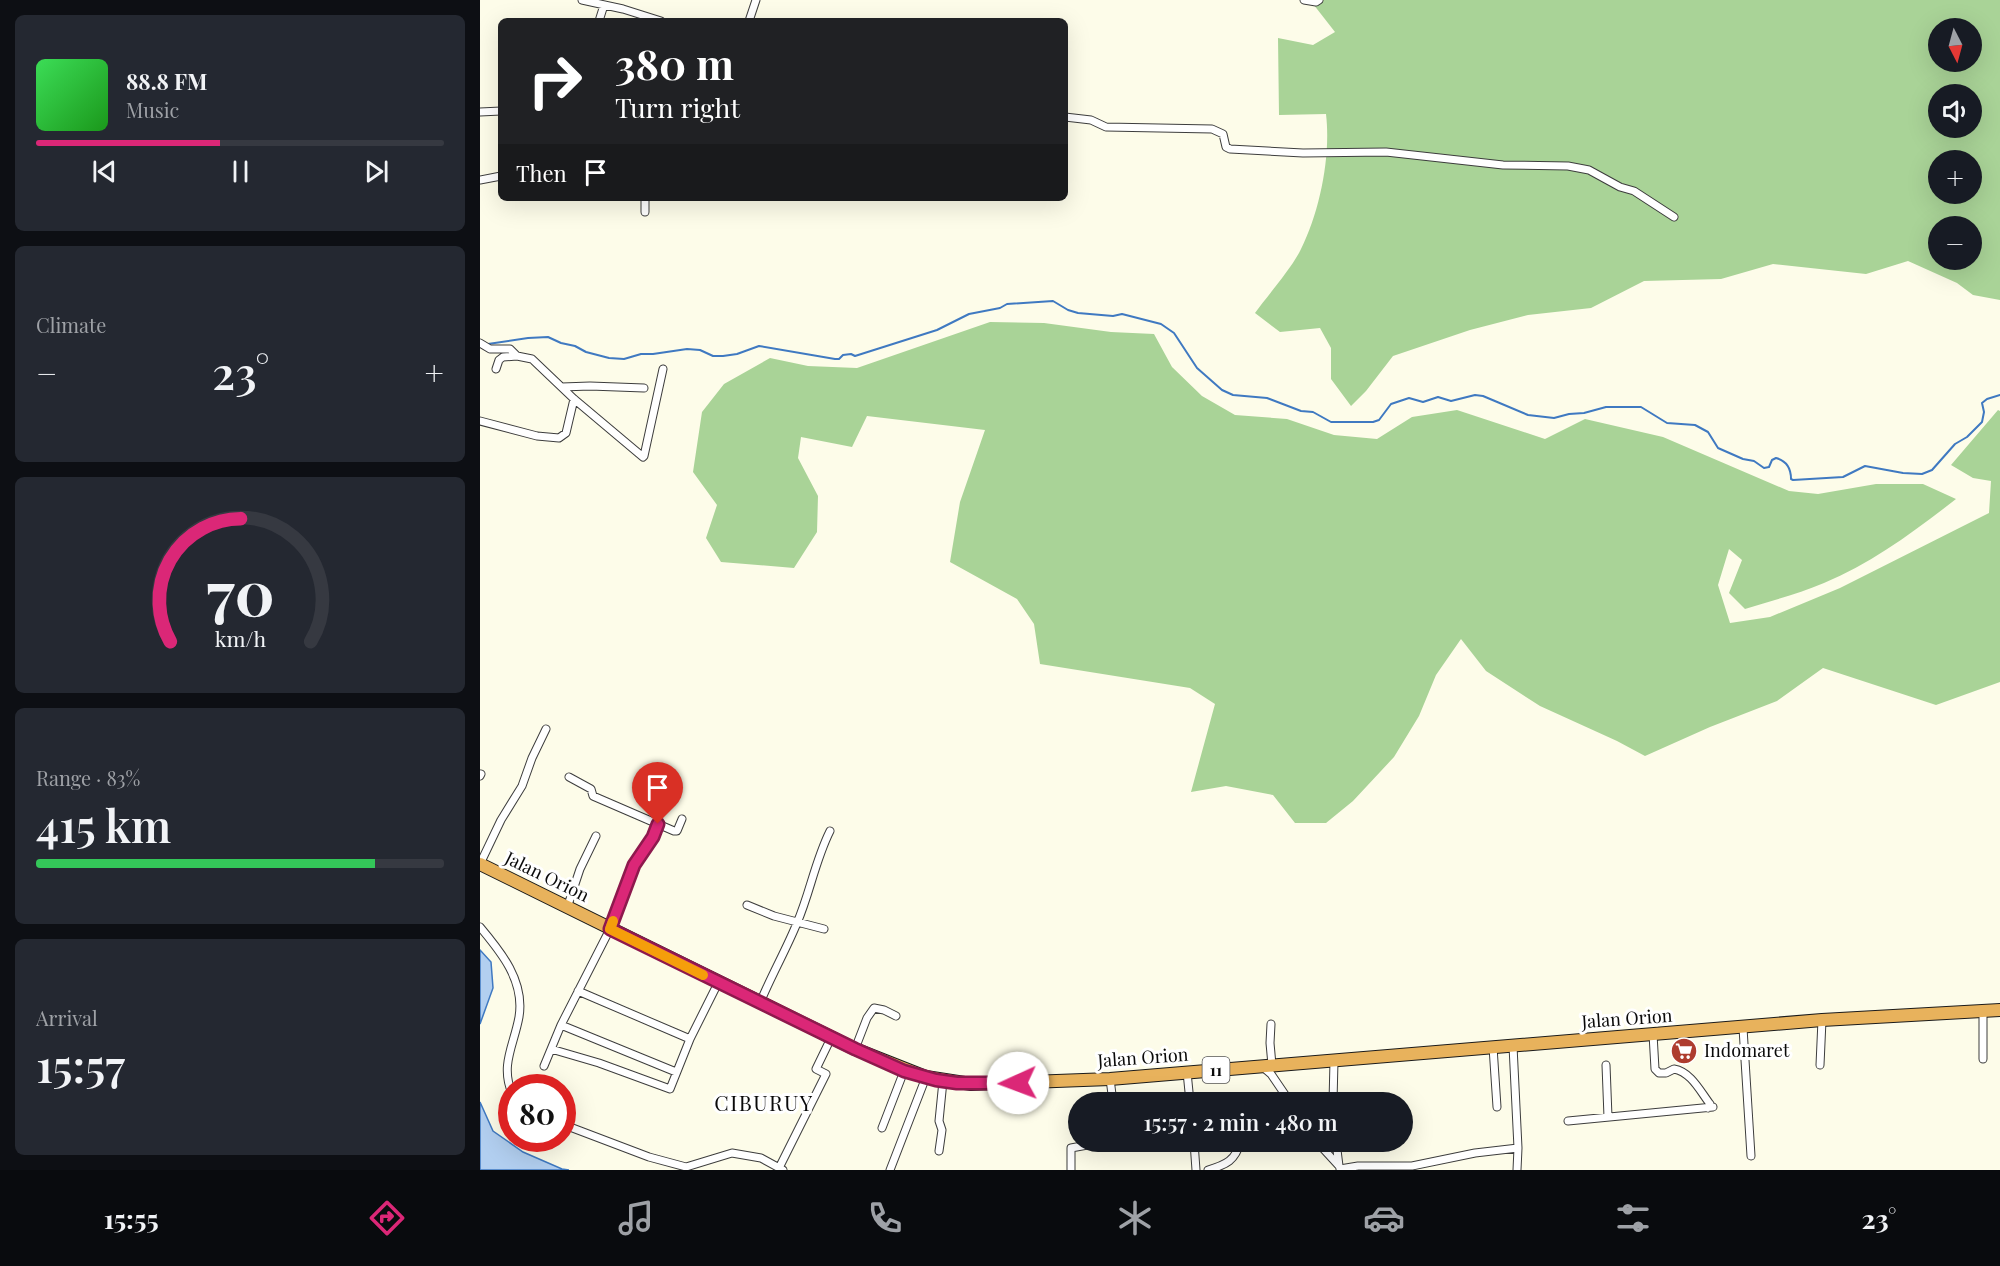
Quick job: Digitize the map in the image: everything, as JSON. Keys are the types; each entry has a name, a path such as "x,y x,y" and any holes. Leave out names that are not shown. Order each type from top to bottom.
{"highway":[{"name":"Jalan Orion","path":"480,864 718,983 904,1071 943,1081 971,1084 1110,1079 1822,1020 1983,1009 2000,1010"}],"street":[{"path":"582,0 652,18"},
{"path":"750,18 756,0"},
{"path":"1304,0 1316,2 1318,0"},
{"path":"600,18 604,5"},
{"path":"480,112 498,111"},
{"path":"1068,117 1091,120 1104,127 1212,129 1223,134 1226,147 1230,149 1302,153 1386,152 1503,165 1568,166 1589,170 1620,187 1634,191 1674,217"},
{"path":"480,180 498,177"},
{"path":"645,201 645,212"},
{"path":"480,343 490,349 510,349 518,356"},
{"path":"496,369 500,358 518,356 532,359 574,399 644,457 663,369"},
{"path":"562,387 644,388"},
{"path":"480,421 537,436 559,438 566,433 574,399"},
{"path":"480,864 501,820 522,786 546,729"},
{"path":"569,777 591,789 592,796 658,824 677,831 682,819"},
{"path":"544,1066 561,1025 610,929 634,865 653,837 658,824"},
{"path":"760,1003 772,973 798,922 820,851 830,831"},
{"path":"567,908 580,869 596,836"},
{"path":"747,905 824,929"},
{"path":"480,927 502,953 514,975 519,994 519,1015 506,1062 507,1074"},
{"path":"551,1049 599,1063 669,1089 690,1039 718,983"},
{"path":"578,991 690,1039"},
{"path":"855,1049 867,1017 874,1008 896,1016"},
{"path":"1983,1009 1983,1059"},
{"path":"1820,1065 1822,1020"},
{"path":"1271,1024 1267,1066 1283,1092"},
{"path":"561,1025 676,1072"},
{"path":"1743,1028 1750,1156"},
{"path":"1568,1121 1711,1108 1686,1073 1674,1070 1659,1073 1655,1069 1653,1034"},
{"path":"576,1129 649,1157 687,1167 732,1154 761,1158 781,1169 826,1074 816,1069 831,1038"},
{"path":"1513,1046 1517,1170"},
{"path":"1493,1047 1497,1107"},
{"path":"1333,1092 1334,1061"},
{"path":"1606,1065 1608,1117"},
{"path":"882,1128 904,1071"},
{"path":"1186,1072 1189,1092"},
{"path":"890,1170 926,1077"},
{"path":"1110,1079 1112,1092"},
{"path":"939,1151 942,1131 939,1121 943,1081"},
{"path":"1340,1168 1412,1166 1518,1148"},
{"path":"1071,1152 1071,1170"},
{"path":"1195,1152 1196,1170"},
{"path":"1208,1170 1230,1162 1237,1152"},
{"path":"1326,1152 1340,1168"},
{"path":"1338,1152 1340,1168"}],"green space":[{"path":"1310,0 2000,0 2000,300 1973,295 1957,283 1928,270 1982,270 1982,216 1928,216 1928,270 1908,261 1866,274 1773,264 1721,279 1644,281 1591,308 1528,315 1470,330 1393,356 1366,391 1351,406 1331,379 1331,348 1320,328 1280,332 1255,313 1301,249 1314,218 1323,183 1327,147 1326,114 1279,115 1278,38 1313,45 1335,32"},
{"path":"990,322 1044,323 1111,332 1154,334 1172,367 1202,396 1235,415 1287,419 1334,435 1377,439 1412,417 1457,410 1545,439 1585,419 1663,437 1789,491 1818,494 1876,484 1923,484 1956,499 1876,556 1842,575 1814,587 1745,609 1729,593 1742,560 1729,549 1718,585 1730,623 1770,617 1840,588 1989,513 1991,481 1973,478 1951,465 1998,410 2000,411 2000,682 1936,705 1823,668 1777,701 1645,756 1540,706 1486,671 1461,639 1436,675 1419,716 1394,757 1353,801 1326,823 1295,823 1273,795 1226,786 1191,792 1215,704 1190,688 1040,664 1034,624 1017,599 950,562 960,502 985,430 867,416 852,447 801,437 798,458 818,496 817,532 794,568 721,562 706,538 717,505 693,472 702,412 724,384 770,358 808,366 857,368"}],"water":[{"path":"480,950 491,962 493,988 480,1024"},
{"path":"480,1102 493,1131 498,1134 498,1152 523,1152 569,1170 480,1170"}],"waterway":[{"path":"488,344 548,337 586,352 624,359 641,354 687,349 700,350 713,356 723,356 737,354 759,346 839,359 843,355 855,356 937,330 969,314 1000,308 1007,304 1053,301 1078,313 1113,316 1122,314 1161,324 1174,333 1197,368 1222,390 1233,395 1267,398 1301,411 1313,412 1331,422 1373,422 1379,420 1391,404 1409,398 1423,402 1438,397 1451,401 1475,395 1483,396 1528,415 1554,418 1606,407 1641,407 1667,423 1695,425 1708,432 1718,448 1743,459 1754,461 1764,468 1769,467 1772,460 1780,459 1788,466 1793,480 1843,477 1865,466 1903,473 1922,474 1932,470 1955,444 1967,437 1982,422 1984,412 1982,403 2000,395"}],"slow traffic":[{"path":"613,921 610,929 703,975"}],"place":[{"name":"Indomaret","path":"1684,1051"}],"district":[{"name":"CIBURUY","path":"764,1104"}],"route":[{"path":"658,824 653,837 634,865 610,929 904,1071 957,1083 1018,1083"}]}
